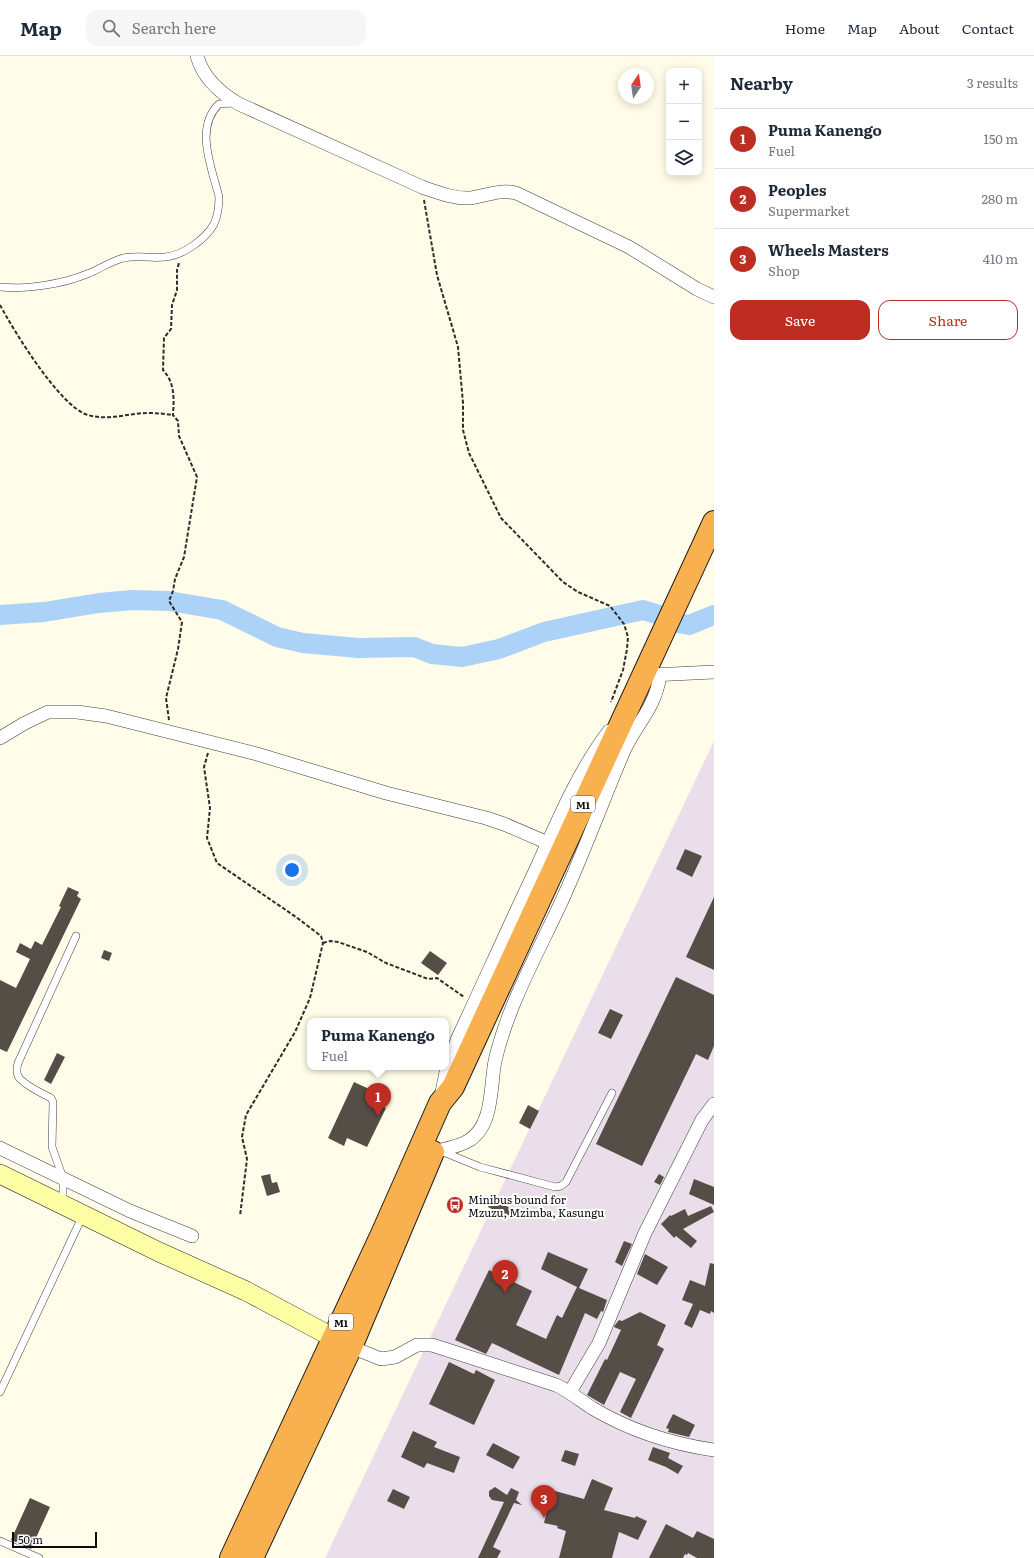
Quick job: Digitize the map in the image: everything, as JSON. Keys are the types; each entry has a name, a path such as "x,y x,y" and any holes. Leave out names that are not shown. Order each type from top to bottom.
{"highway":[{"name":"M1","path":"252,1558 342,1342 382,1234 447,1095 619,705 651,675 714,522"},
{"name":"M1","path":"231,1558 342,1342 436,1151 452,1106 447,1095"}],"main road":[{"path":"0,1174 159,1252 246,1291 342,1342"}],"street":[{"path":"197,56 202,70 207,78 230,99 239,104 422,187 459,198 482,196 506,191 516,193 629,247 697,289 714,297"},
{"path":"436,1151 466,1142 476,1135 482,1125 487,1112 495,1063 507,1020 581,858 597,814 627,744 652,705 658,691 651,675 714,672"},
{"path":"449,1064 474,1004 573,790 619,705"},
{"path":"0,738 25,723 48,712 77,712 106,716 257,754 386,794 486,818 548,843"},
{"path":"447,1070 447,1095"},
{"path":"570,1392 599,1343 645,1233 702,1120 714,1104"},
{"path":"0,1148 130,1211 192,1236"},
{"path":"342,1342 381,1359 394,1357 417,1345 432,1345 556,1385 570,1392 593,1408 636,1429 672,1443 714,1450"}],"lane":[{"path":"0,287 17,287 56,283 86,275 123,258 136,256 164,257 180,252 193,245 210,230 214,223 219,205 219,197 205,132 207,121 219,104 229,102 239,104"},
{"path":"63,1205 63,1178 52,1147 54,1102 51,1098 22,1080 18,1075 17,1069 18,1063 76,936"},
{"path":"436,1151 480,1167 555,1187 562,1186 566,1182 612,1093"},
{"path":"0,1392 83,1214"},
{"path":"0,1541 38,1558"}],"path":[{"path":"422,187 437,275 458,347 465,441 474,466 501,518 563,582 578,592 610,606 624,624 628,637 619,705"},
{"path":"170,733 166,698 178,649 182,622 169,601 173,591 175,579 184,558 197,477 179,436 178,421 173,415 174,391 169,375 164,370 164,338 171,329 172,305 177,290 177,270 181,258 180,252"},
{"path":"0,305 14,331 61,396 86,415 104,418 148,413 173,415"},
{"path":"212,742 204,767 210,808 207,838 217,863 296,916 321,936 323,943 310,998 295,1032 246,1115 242,1137 246,1159 240,1216"},
{"path":"323,943 330,941 338,942 367,952 386,963 428,979 437,978 450,985 474,1004"}],"shaded area":[{"path":"714,741 714,1558 325,1558"}],"building":[{"path":"685,849 702,856 692,877 676,869"},
{"path":"68,887 79,892 77,896 81,899 7,1052 0,1049 0,980 16,988 30,959 16,952 20,943 31,949 35,941 42,945 61,907 59,906"},
{"path":"714,897 714,970 686,957"},
{"path":"104,950 112,953 109,961 101,958"},
{"path":"430,951 447,963 438,975 421,963"},
{"path":"676,977 714,995 714,1046 708,1060 696,1054 642,1166 596,1144"},
{"path":"610,1009 623,1015 611,1039 598,1033"},
{"path":"57,1053 65,1057 51,1084 44,1080"},
{"path":"354,1082 369,1089 365,1098 386,1108 367,1147 347,1138 344,1146 328,1138"},
{"path":"528,1105 539,1111 530,1129 519,1123"},
{"path":"270,1174 272,1183 277,1182 280,1192 267,1196 261,1176"},
{"path":"659,1174 664,1177 660,1185 654,1182"},
{"path":"694,1179 714,1187 714,1205 689,1194"},
{"path":"492,1199 512,1209 508,1217 488,1207"},
{"path":"711,1206 714,1212 683,1229 697,1241 691,1248 676,1236 674,1238 661,1224 670,1215 671,1216 685,1209 688,1216"},
{"path":"624,1241 632,1244 622,1266 615,1262"},
{"path":"548,1252 588,1269 579,1288 607,1300 603,1312 601,1311 597,1319 585,1313 559,1375 492,1343 486,1354 455,1340 489,1270 532,1291 516,1325 546,1339 557,1315 562,1318 577,1287 541,1269"},
{"path":"645,1254 668,1267 657,1285 637,1274"},
{"path":"710,1263 714,1264 714,1313 711,1311 710,1314 700,1310 692,1328 684,1324 693,1304 682,1300 690,1280 705,1286"},
{"path":"640,1312 666,1325 657,1345 664,1349 631,1418 620,1412 636,1379 620,1372 604,1405 587,1395 605,1359 607,1360 621,1330 614,1327 615,1325 619,1320 622,1321"},
{"path":"449,1362 474,1374 476,1370 495,1380 474,1425 429,1404"},
{"path":"673,1414 695,1425 689,1437 668,1432 669,1429 666,1428"},
{"path":"413,1431 437,1442 434,1447 460,1457 454,1473 427,1463 424,1468 401,1457"},
{"path":"493,1443 520,1457 513,1469 486,1455"},
{"path":"653,1447 670,1453 668,1458 683,1466 678,1474 666,1467 648,1460"},
{"path":"565,1450 579,1454 575,1466 561,1461"},
{"path":"592,1479 613,1488 604,1510 635,1518 636,1516 647,1521 638,1540 619,1532 612,1558 559,1558 566,1531 557,1528 558,1526 544,1523 548,1506 543,1505 548,1489 584,1499"},
{"path":"495,1487 507,1495 511,1488 519,1492 516,1500 522,1505 514,1503 493,1547 501,1551 497,1558 478,1558 504,1502 492,1500 489,1496 489,1491"},
{"path":"393,1489 410,1497 404,1509 387,1501"},
{"path":"30,1498 50,1507 31,1549 11,1540"},
{"path":"666,1524 693,1538 697,1531 714,1539 714,1558 697,1558 688,1553 687,1555 685,1554 683,1558 649,1558"}],"waterway":[{"path":"0,615 44,612 99,603 132,600 169,601 222,610 277,637 303,643 358,648 414,647 432,654 462,657 499,649 544,632 643,610 659,615"},
{"path":"678,623 689,625 714,615"}],"place":[{"name":"Puma Kanengo","path":"378,1116"},
{"name":"Minibus bound for Mzuzu, Mzimba, Kasungu","path":"455,1205"},
{"name":"Peoples","path":"505,1293"},
{"name":"Wheels Masters","path":"544,1518"}]}
